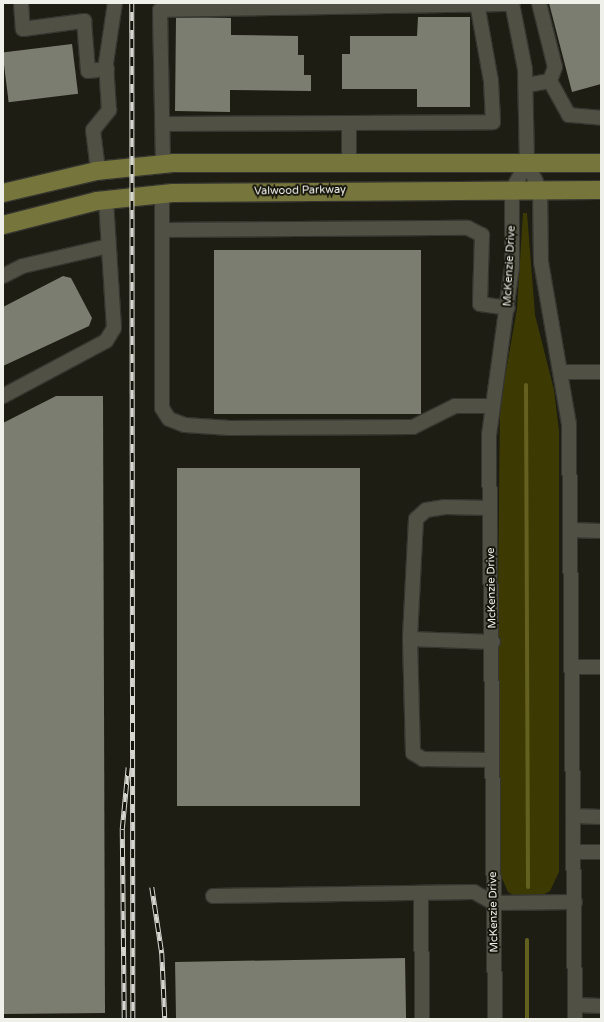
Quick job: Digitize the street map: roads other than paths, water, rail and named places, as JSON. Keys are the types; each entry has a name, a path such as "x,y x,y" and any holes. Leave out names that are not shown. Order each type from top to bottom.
{"main road":[{"path":"3,193 98,170 163,164 349,162 601,163"},
{"name":"Valwood Parkway","path":"3,224 46,211 106,200 162,194 601,190"}],"street":[{"path":"21,3 23,29 84,22 88,70 106,69"},
{"path":"98,170 93,130 109,110 106,69 115,3"},
{"path":"163,164 161,7 512,3"},
{"name":"McKenzie Drive","path":"512,3 527,85 527,163 540,190 541,262 562,372 569,424 575,852 575,1012"},
{"path":"539,3 555,67 550,81 569,115 601,118"},
{"path":"162,124 493,122 491,81 477,4"},
{"path":"527,85 550,81"},
{"path":"349,123 349,162"},
{"name":"McKenzie Drive","path":"495,1019 492,760 493,642 489,435 492,406 508,308 512,190 527,163"},
{"path":"162,194 162,408 169,419 185,425 230,428 413,427 455,406 492,406"},
{"path":"3,396 106,341 114,328 106,200"},
{"path":"162,230 468,228 482,235 480,304 508,308"},
{"path":"3,276 23,266 109,246"},
{"path":"562,372 601,372"},
{"path":"490,508 445,507 426,510 416,519 410,639 413,753 423,759 492,760"},
{"path":"571,530 601,531"},
{"path":"410,639 493,642"},
{"path":"572,667 601,667"},
{"path":"574,816 601,817"},
{"path":"575,852 601,852"},
{"path":"213,896 474,892 494,902 575,902"},
{"path":"421,893 422,1019"},
{"path":"575,1012 601,1006"}],"waterway":[{"path":"526,385 528,887"},
{"path":"527,940 527,1019"}],"railway":[{"path":"132,3 133,1019"},
{"path":"124,1019 122,829 128,767"},
{"path":"152,887 162,953 165,1019"}]}
